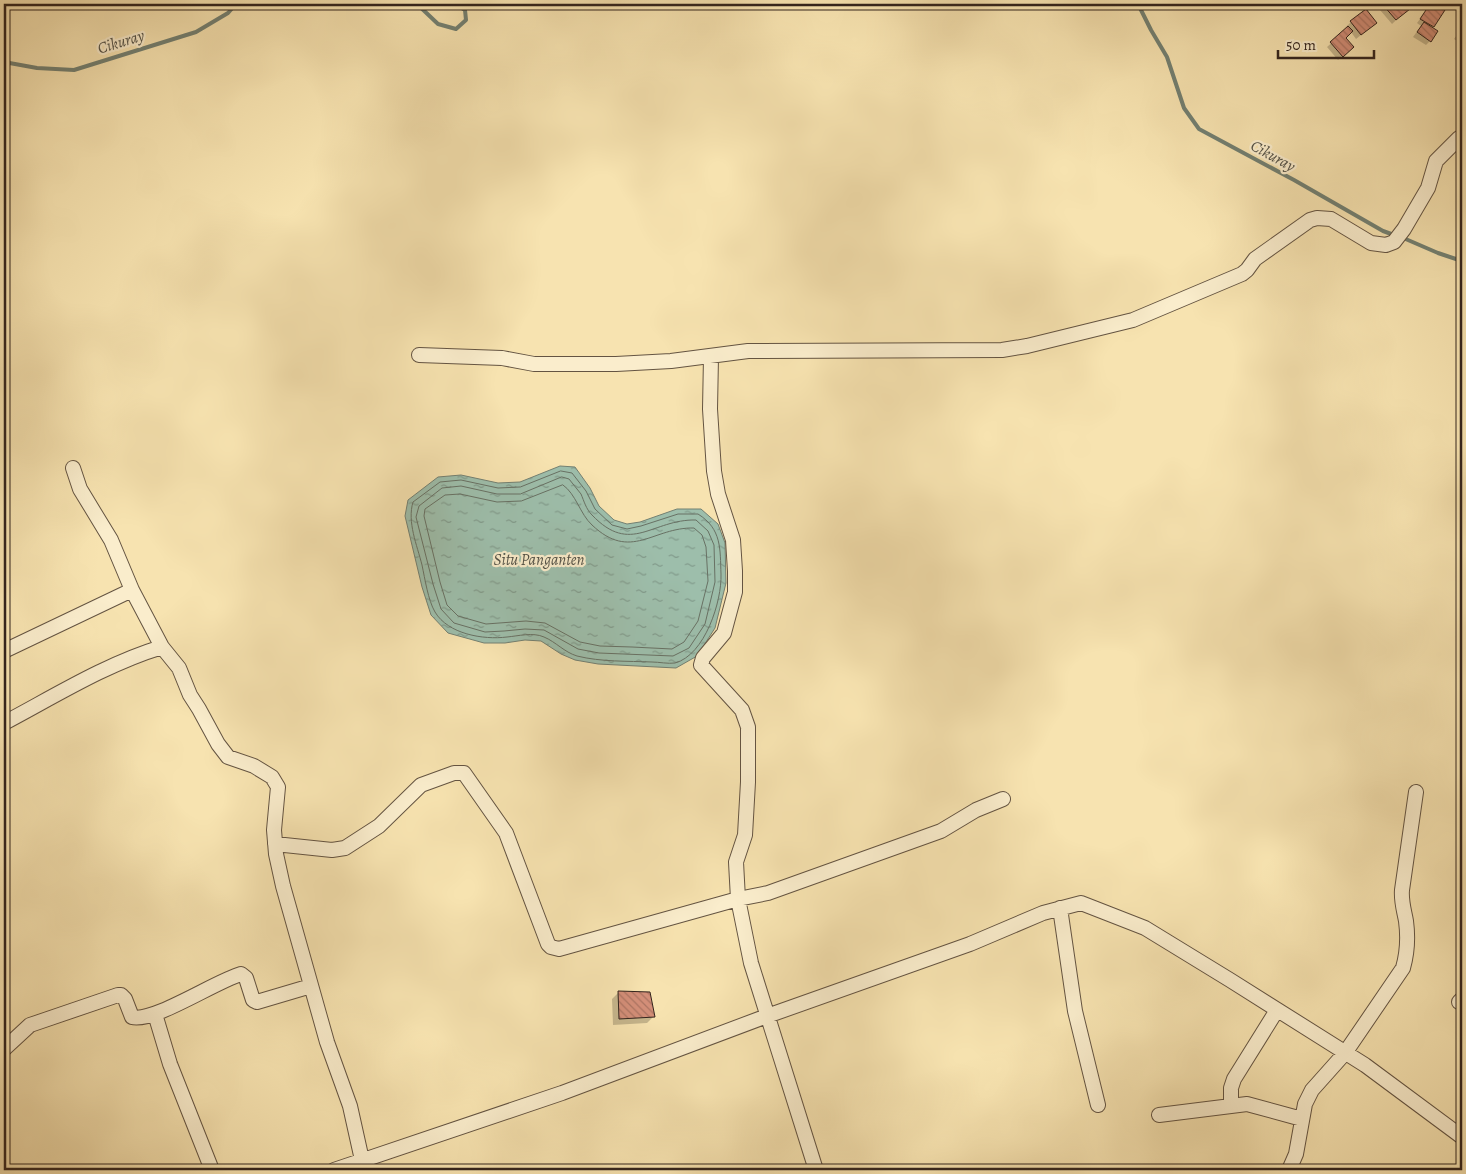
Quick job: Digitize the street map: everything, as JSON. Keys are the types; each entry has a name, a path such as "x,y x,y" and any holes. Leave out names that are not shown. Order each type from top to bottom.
{"street":[{"path":"419,355 502,358 534,364 616,364 671,362 748,351 1016,348 1125,324 1242,274 1258,256 1310,220 1317,218 1331,219 1371,243 1386,245 1394,242 1404,229 1428,188 1436,161 1459,138"},
{"path":"711,357 710,409 714,471 718,494 733,540 736,571 735,592 724,633 701,663 702,667 742,710 748,727 745,835 736,862 738,899 752,963 767,1016 816,1170"},
{"path":"73,468 80,489 111,540 132,590 162,647 179,668 190,695 228,757 254,766 272,777 278,787 274,830 283,886 327,1042 350,1106 362,1160"},
{"path":"4,651 132,590"},
{"path":"4,723 100,672 144,652 162,647"},
{"path":"275,844 332,850 345,848 380,826 421,785 459,772 464,773 506,833 551,947 559,949 738,899 768,893 942,831 976,810 1003,799"},
{"path":"1289,1170 1296,1154 1299,1118 1312,1090 1345,1053 1400,974 1405,961 1406,922 1402,890 1416,792"},
{"path":"334,1170 562,1093 767,1016 970,944 1043,913 1077,903 1085,904 1145,928 1365,1065 1462,1137"},
{"path":"1060,908 1075,1011 1098,1105"},
{"path":"4,1049 30,1026 118,995 125,999 132,1017 139,1018 155,1014 240,974 246,978 253,1000 257,1002 311,986"},
{"path":"1231,1106 1231,1088 1234,1079 1277,1010"},
{"path":"155,1014 170,1064 212,1170"},
{"path":"1159,1115 1252,1104 1299,1118"}],"water":[{"name":"Situ Panganten","path":"560,466 575,467 590,488 599,506 614,520 627,524 640,522 677,509 701,509 718,524 725,543 726,583 715,628 697,656 676,668 598,664 575,660 561,654 541,641 525,640 505,643 484,643 448,633 431,615 422,587 405,516 408,500 438,477 461,475 498,483 520,482"}],"building":[{"path":"1406,4 1410,9 1396,20 1383,5"},
{"path":"1430,4 1445,10 1434,27 1420,19"},
{"path":"1366,9 1377,23 1361,35 1350,21"},
{"path":"1424,22 1438,31 1431,42 1417,32"},
{"path":"1348,26 1353,31 1346,38 1354,47 1343,57 1330,42"},
{"path":"618,991 650,992 655,1017 619,1019"}],"waterway":[{"name":"Cikuray","path":"4,62 37,68 74,70 196,32 228,13 236,4"},
{"name":"Cikuray","path":"417,4 438,24 456,29 466,20 465,10 455,4"},
{"name":"Cikuray","path":"1138,4 1167,57 1184,108 1199,129 1383,231 1394,235"},
{"name":"Cikuray","path":"1401,237 1462,261"}]}
